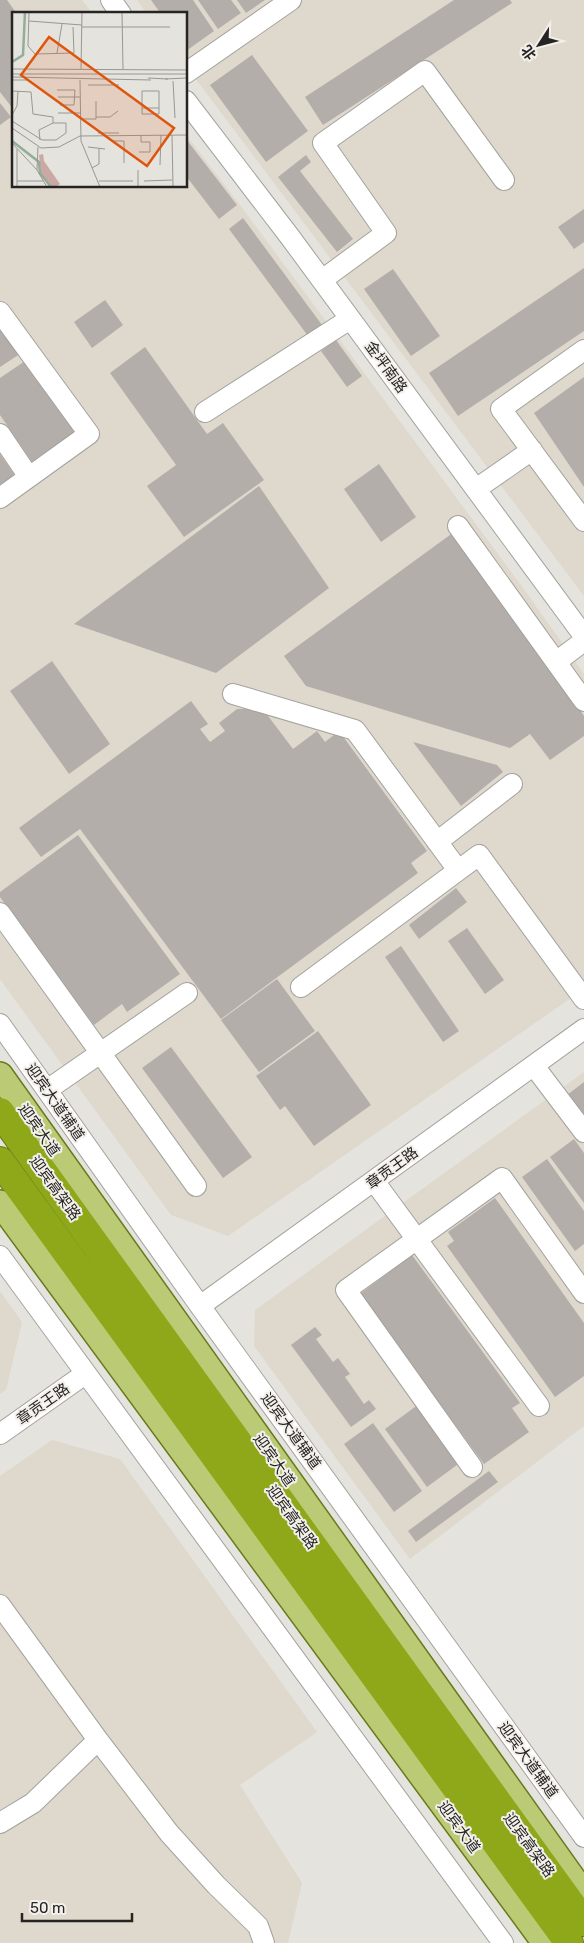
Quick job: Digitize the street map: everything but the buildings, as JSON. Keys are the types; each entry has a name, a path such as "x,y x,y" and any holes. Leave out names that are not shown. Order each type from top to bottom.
{"highway":[{"name":"迎宾高架路","path":"0,1112 584,1922"},
{"name":"迎宾高架路","path":"0,1161 569,1943"}],"main road":[{"name":"迎宾大道","path":"0,1075 584,1894"},
{"name":"迎宾大道","path":"0,1203 545,1943"}],"street":[{"path":"111,0 120,12"},
{"path":"188,72 291,0"},
{"path":"322,280 386,234 323,144 425,71 504,180"},
{"name":"金坪南路","path":"188,104 322,280 584,636"},
{"path":"0,312 89,434 0,498"},
{"path":"204,412 350,318"},
{"path":"584,350 501,410 584,522"},
{"path":"0,434 29,476"},
{"path":"476,489 532,450"},
{"path":"458,526 584,701"},
{"path":"556,662 584,640"},
{"path":"233,694 354,730 458,870"},
{"path":"437,842 512,784"},
{"path":"301,988 479,855 584,999"},
{"path":"0,914 196,1186"},
{"path":"47,1090 187,994"},
{"name":"迎宾大道辅道","path":"0,1024 200,1306 584,1837"},
{"name":"章贡王路","path":"200,1306 584,1029"},
{"path":"534,1066 584,1132"},
{"path":"472,1467 346,1290 502,1178 584,1293"},
{"path":"374,1181 538,1406"},
{"path":"0,1256 503,1943"},
{"name":"章贡王路","path":"0,1434 85,1374"},
{"path":"0,1605 98,1740 169,1833 216,1886 258,1926 264,1943"},
{"path":"0,1823 33,1803 98,1740"}],"shaded area":[{"path":"0,0 82,0 91,12 12,12 12,188 188,188 188,138 526,592 584,674 584,989 228,1236 171,1215 0,979"},
{"path":"137,0 584,0 584,596 188,69 188,12 146,12"},
{"path":"584,1072 584,1426 410,1559 254,1346 255,1310"},
{"path":"0,1291 22,1322 6,1390 0,1394"},
{"path":"52,1440 120,1459 317,1732 240,1785 302,1883 288,1943 0,1943 0,1476"}]}
